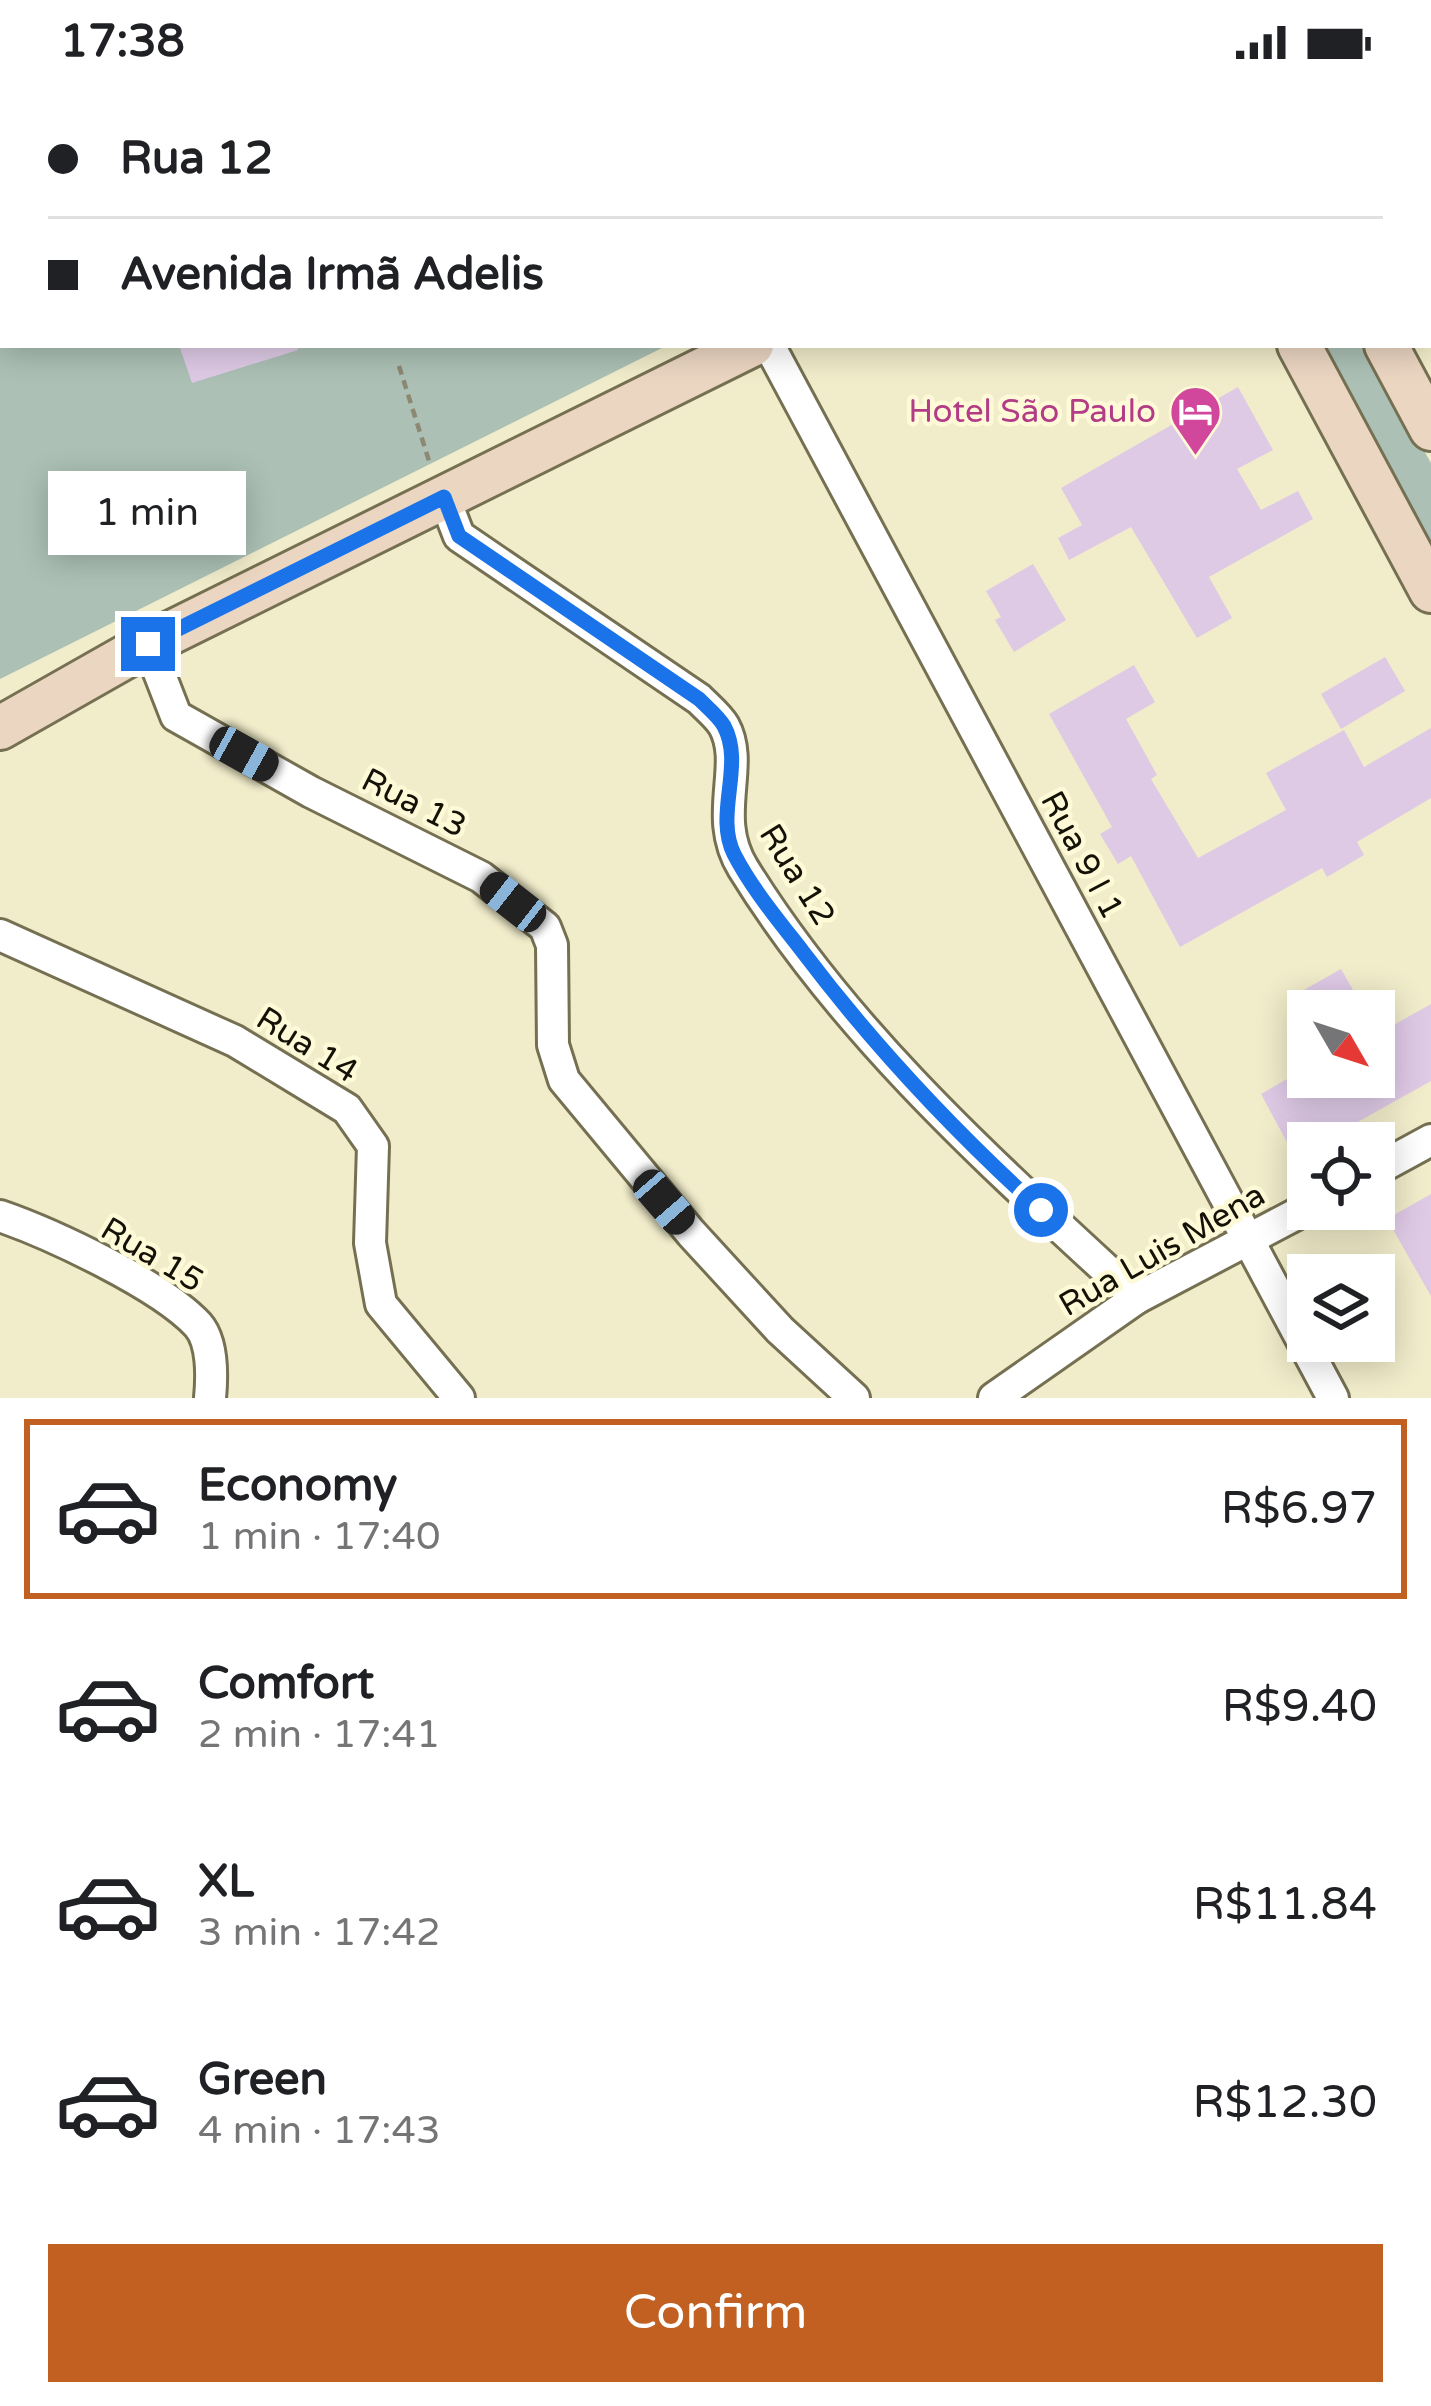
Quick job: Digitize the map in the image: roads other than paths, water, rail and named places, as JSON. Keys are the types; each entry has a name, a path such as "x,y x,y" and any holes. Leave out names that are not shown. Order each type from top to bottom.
{"street":[{"path":"0,728 148,644 746,348"},
{"name":"Rua 9 I 1","path":"771,348 1333,1398"},
{"path":"1301,348 1431,591"},
{"path":"1388,348 1431,429"},
{"name":"Rua 12","path":"444,497 459,536 699,699 725,728 731,766 725,820 732,850 763,900 861,1027 938,1110 1137,1298"},
{"name":"Rua 13","path":"148,644 176,716 481,877 545,927 552,946 553,1045 564,1080 691,1233 780,1330 854,1398"},
{"name":"Rua 14","path":"0,935 236,1041 347,1109 373,1147 370,1243 381,1304 459,1398"},
{"path":"1395,1160 1431,1140"},
{"name":"Rua 15","path":"0,1216 34,1228 147,1288 200,1327 209,1353 210,1398"},
{"name":"Rua Luis Mena","path":"994,1398 1137,1298 1287,1220"}],"place":[{"name":"Hotel São Paulo","path":"1195,457"}]}
